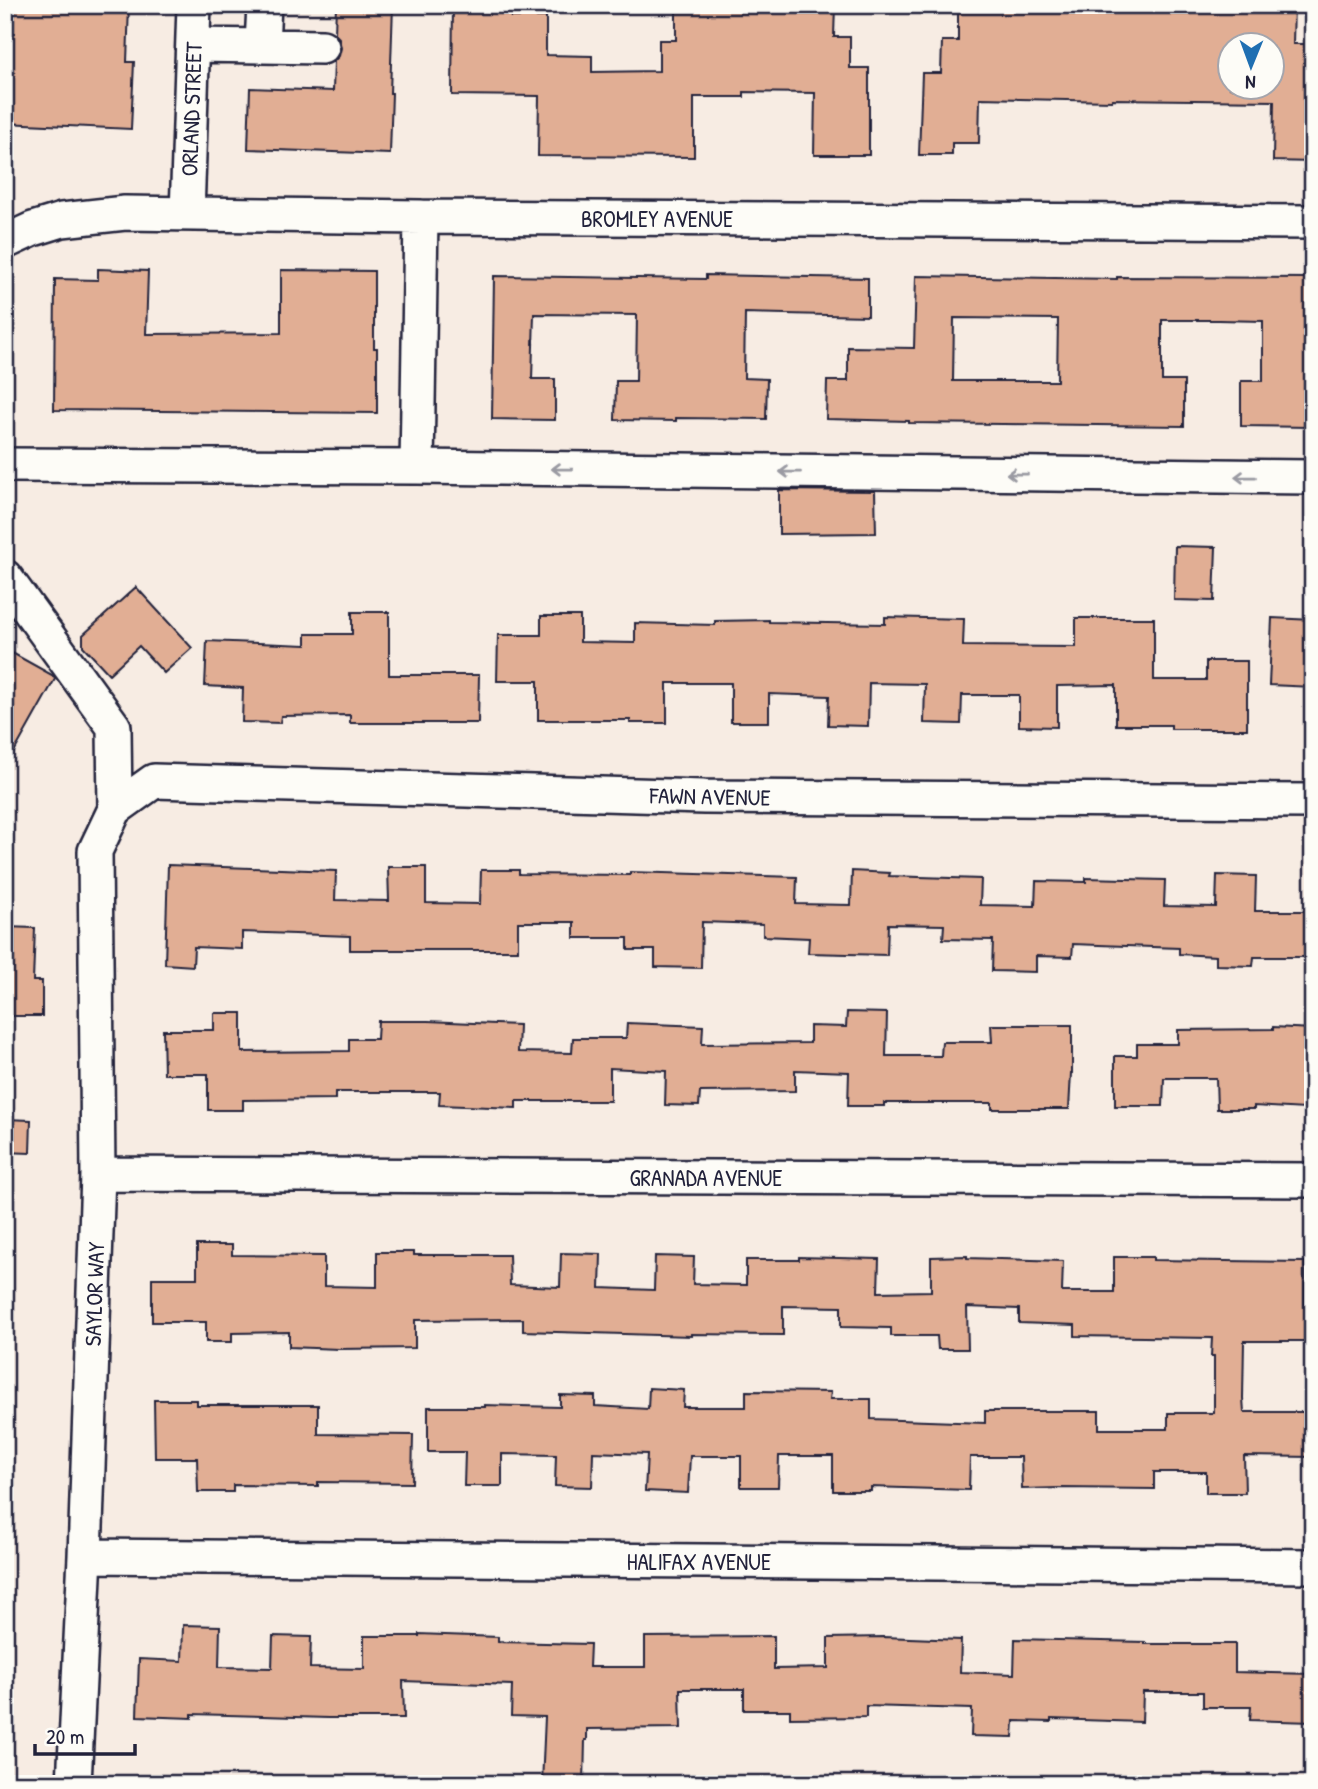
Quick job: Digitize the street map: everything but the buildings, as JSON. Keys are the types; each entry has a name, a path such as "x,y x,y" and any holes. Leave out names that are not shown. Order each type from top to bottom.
{"street":[{"name":"ORLAND STREET","path":"187,214 194,5"},
{"path":"262,46 264,5"},
{"path":"193,45 322,47"},
{"name":"BROMLEY AVENUE","path":"5,242 62,220 125,213 1313,222"},
{"path":"417,467 421,217"},
{"path":"5,465 1313,477"},
{"path":"5,577 114,727 116,808"},
{"name":"FAWN AVENUE","path":"116,808 154,781 704,797 1313,801"},
{"name":"SAYLOR WAY","path":"74,1784 98,1174 95,851 116,808"},
{"name":"GRANADA AVENUE","path":"98,1174 1313,1180"},
{"name":"HALIFAX AVENUE","path":"85,1556 1313,1566"}]}
